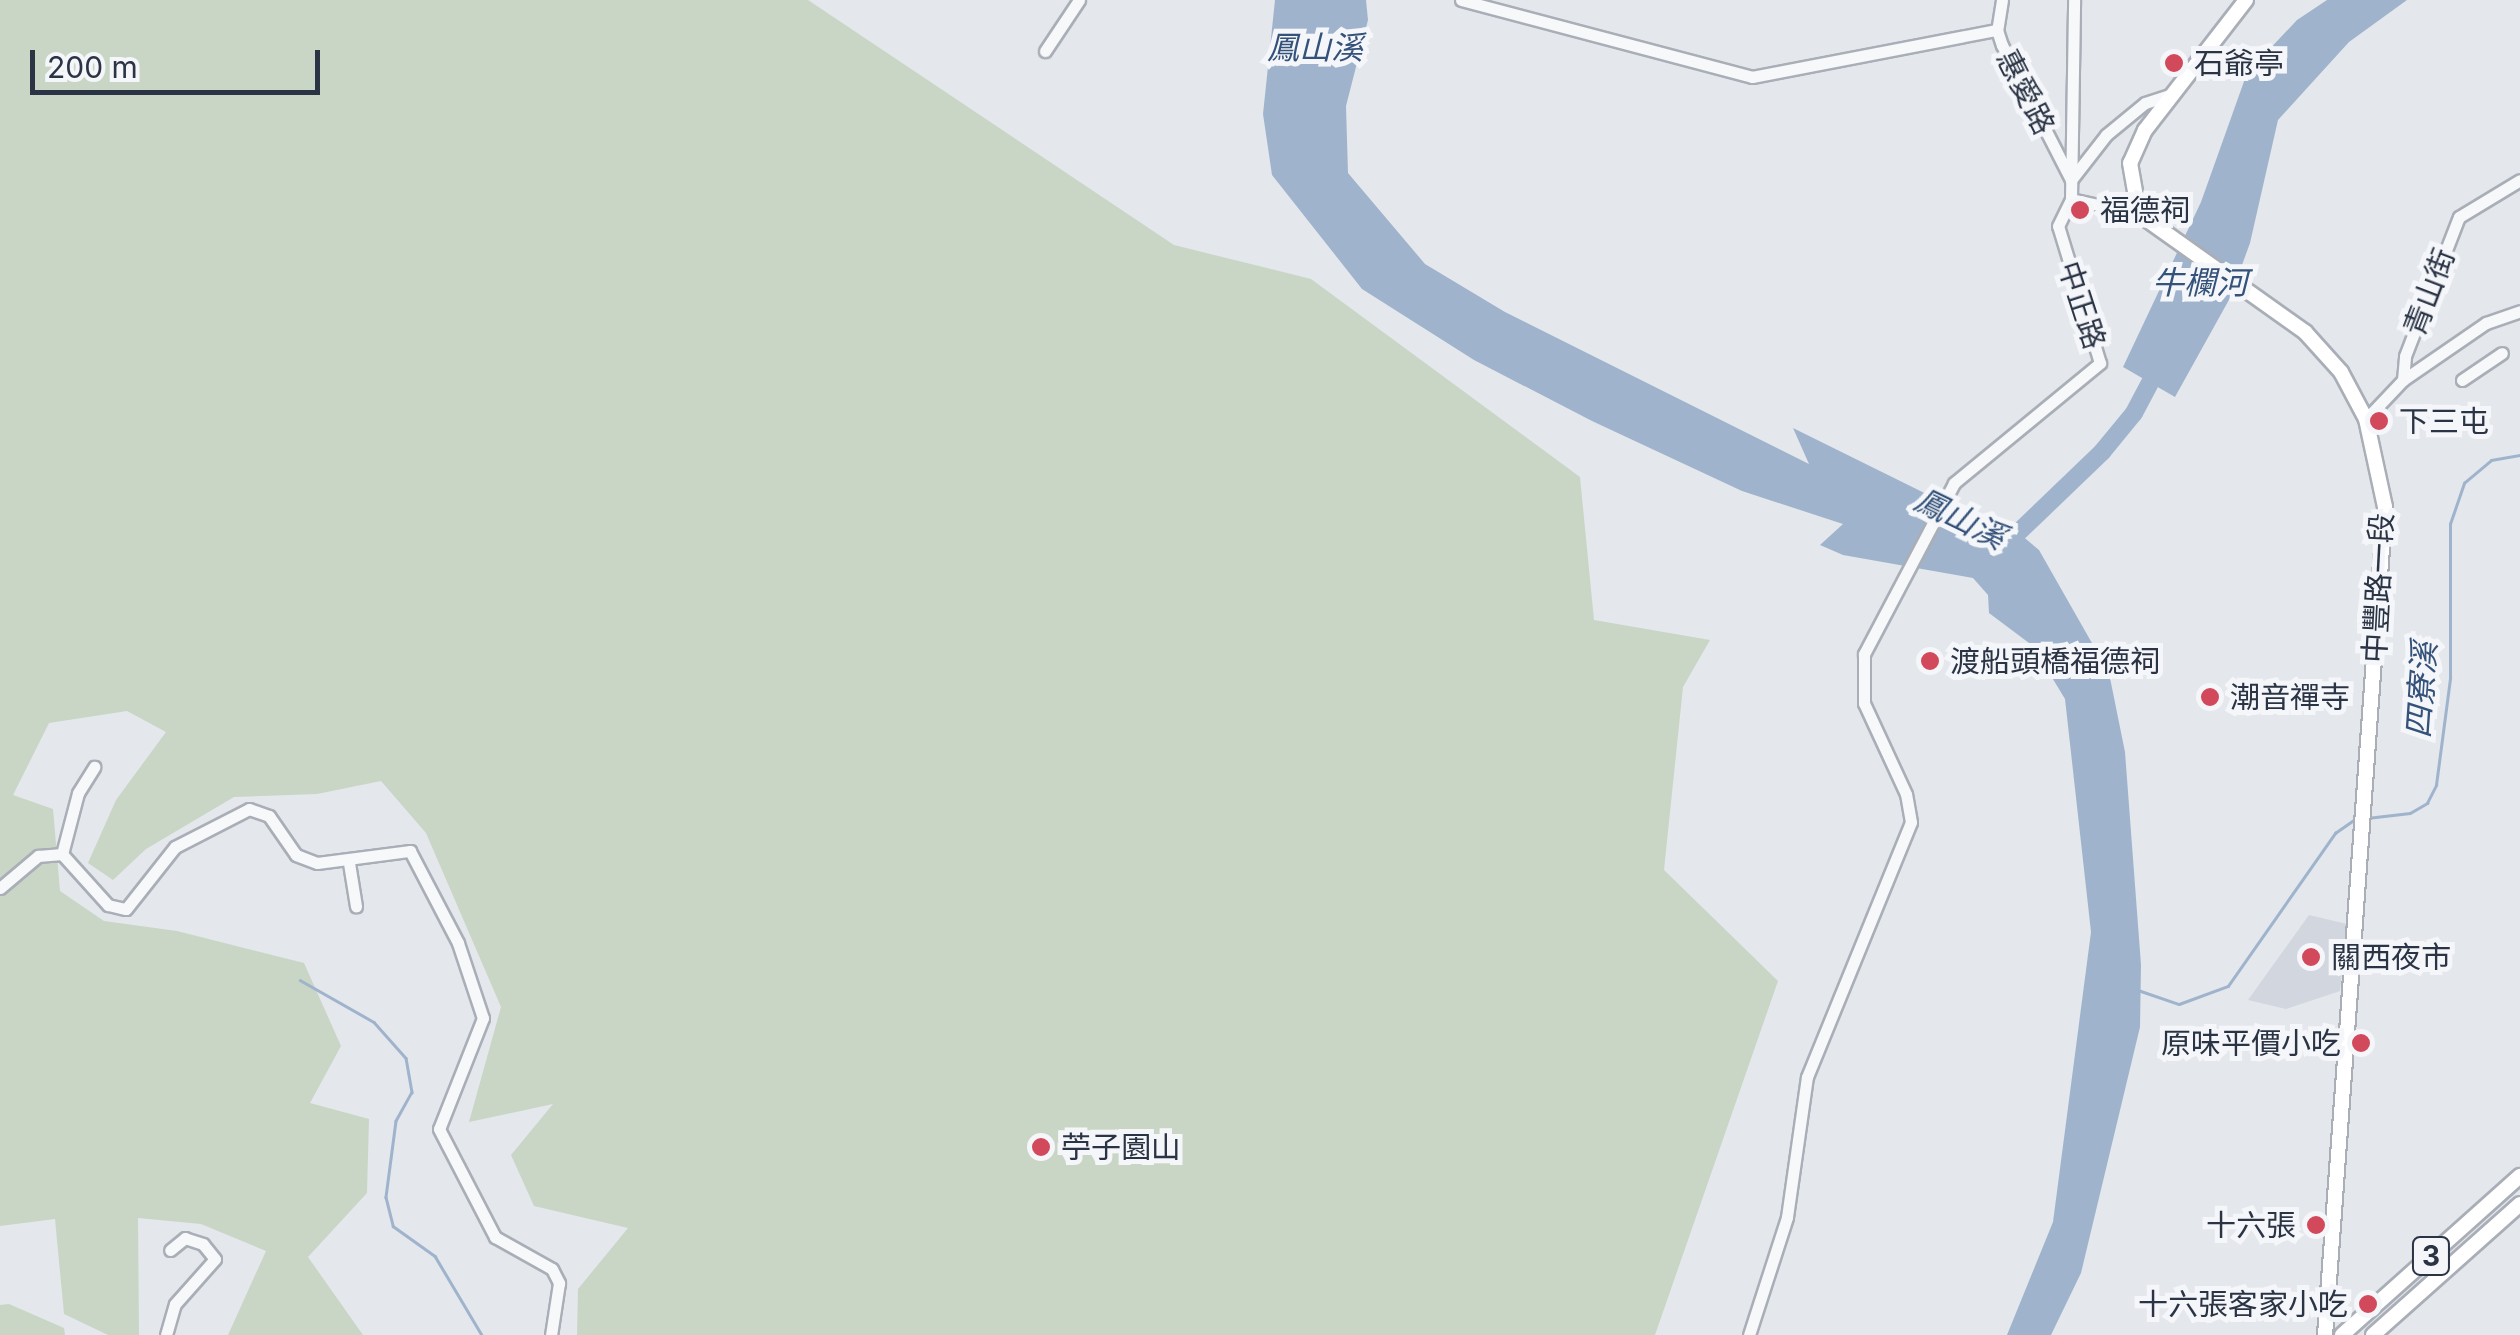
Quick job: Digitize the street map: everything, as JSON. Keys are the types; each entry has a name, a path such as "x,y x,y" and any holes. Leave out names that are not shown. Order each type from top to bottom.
{"main road":[{"path":"2140,214 2130,163 2146,130 2246,0"},
{"name":"中豐路一段","path":"2140,214 2266,301 2329,358 2366,419 2385,507 2325,1335"},
{"name":"3","path":"2342,1335 2520,1176"},
{"name":"3","path":"2372,1335 2520,1204"}],"street":[{"path":"1045,51 1079,0"},
{"path":"1461,0 1752,77 1996,30"},
{"path":"1509,0 1512,14"},
{"name":"惠愛路","path":"2002,0 1996,30 2071,180"},
{"name":"中正路","path":"1749,1335 1787,1217 1807,1076 1910,822 1906,794 1864,703 1864,654 1954,482 2100,363 2058,226 2071,199 2074,0"},
{"path":"2071,180 2106,135 2145,103 2175,93"},
{"name":"青山街","path":"2403,380 2405,356 2459,218 2520,180"},
{"path":"2071,199 2140,214"},
{"path":"2366,419 2403,380 2486,322 2520,311"},
{"path":"2462,380 2502,352"},
{"path":"62,854 78,793 94,767"},
{"path":"62,854 108,905 126,909 175,847 250,809 269,816 296,855 317,864 349,863 410,851 458,943 483,1018 439,1128 495,1237 552,1269 559,1300 551,1335"},
{"path":"0,888 38,856 62,854"},
{"path":"349,863 356,906"},
{"path":"166,1335 175,1304 215,1259 203,1244 185,1238 170,1250"}],"shaded area":[{"name":"關西夜市","path":"2309,915 2347,924 2340,991 2286,1009 2248,1000"}],"green space":[{"path":"0,0 808,0 1174,245 1311,279 1580,477 1594,620 1710,640 1683,687 1664,870 1778,981 1655,1335 577,1335 578,1289 628,1228 534,1206 511,1155 553,1104 469,1122 501,1007 426,833 381,781 317,794 234,797 146,849 113,880 88,863 116,800 166,732 127,711 49,723 13,795 53,809 60,891 104,921 177,931 304,963 341,1046 310,1103 369,1119 367,1193 308,1257 363,1335 228,1335 266,1251 201,1224 138,1218 139,1335 108,1335 64,1314 55,1219 0,1226"},
{"path":"9,1304 64,1328 65,1335 0,1335 0,1305"}],"water":[{"name":"鳳山溪","path":"1275,0 1366,0 1368,20 1346,106 1348,173 1425,264 1505,312 1809,464 1793,428 1973,517 2003,520 2039,550 2109,673 2125,752 2141,965 2140,1027 2081,1273 2051,1335 2007,1335 2053,1222 2091,932 2065,699 2033,646 1989,613 1988,595 1973,578 1843,555 1820,545 1843,524 1742,491 1592,421 1474,360 1362,289 1272,175 1263,114"},
{"name":"牛欄河","path":"2327,0 2407,0 2349,42 2278,120 2250,243 2230,298 2175,397 2123,367 2201,202 2247,73 2297,20"}],"waterway":[{"name":"牛欄河","path":"2001,549 2102,452 2134,413 2161,362"},
{"name":"四寮溪","path":"2367,818 2410,813 2427,803 2436,785 2450,678 2450,524 2464,483 2491,460 2520,455"},
{"name":"四寮溪","path":"2138,990 2179,1004 2228,986 2335,833 2355,819"},
{"path":"300,980 374,1022 406,1058 412,1092 396,1121 386,1197 393,1226 435,1256 482,1335"}],"place":[{"name":"石爺亭","path":"2174,63"},
{"name":"福德祠","path":"2080,210"},
{"name":"下三屯","path":"2379,421"},
{"name":"渡船頭橋福德祠","path":"1930,661"},
{"name":"潮音禪寺","path":"2210,697"},
{"name":"關西夜市","path":"2311,957"},
{"name":"原味平價小吃","path":"2361,1043"},
{"name":"苧子園山","path":"1041,1147"},
{"name":"十六張","path":"2316,1225"},
{"name":"十六張客家小吃","path":"2368,1304"}]}
